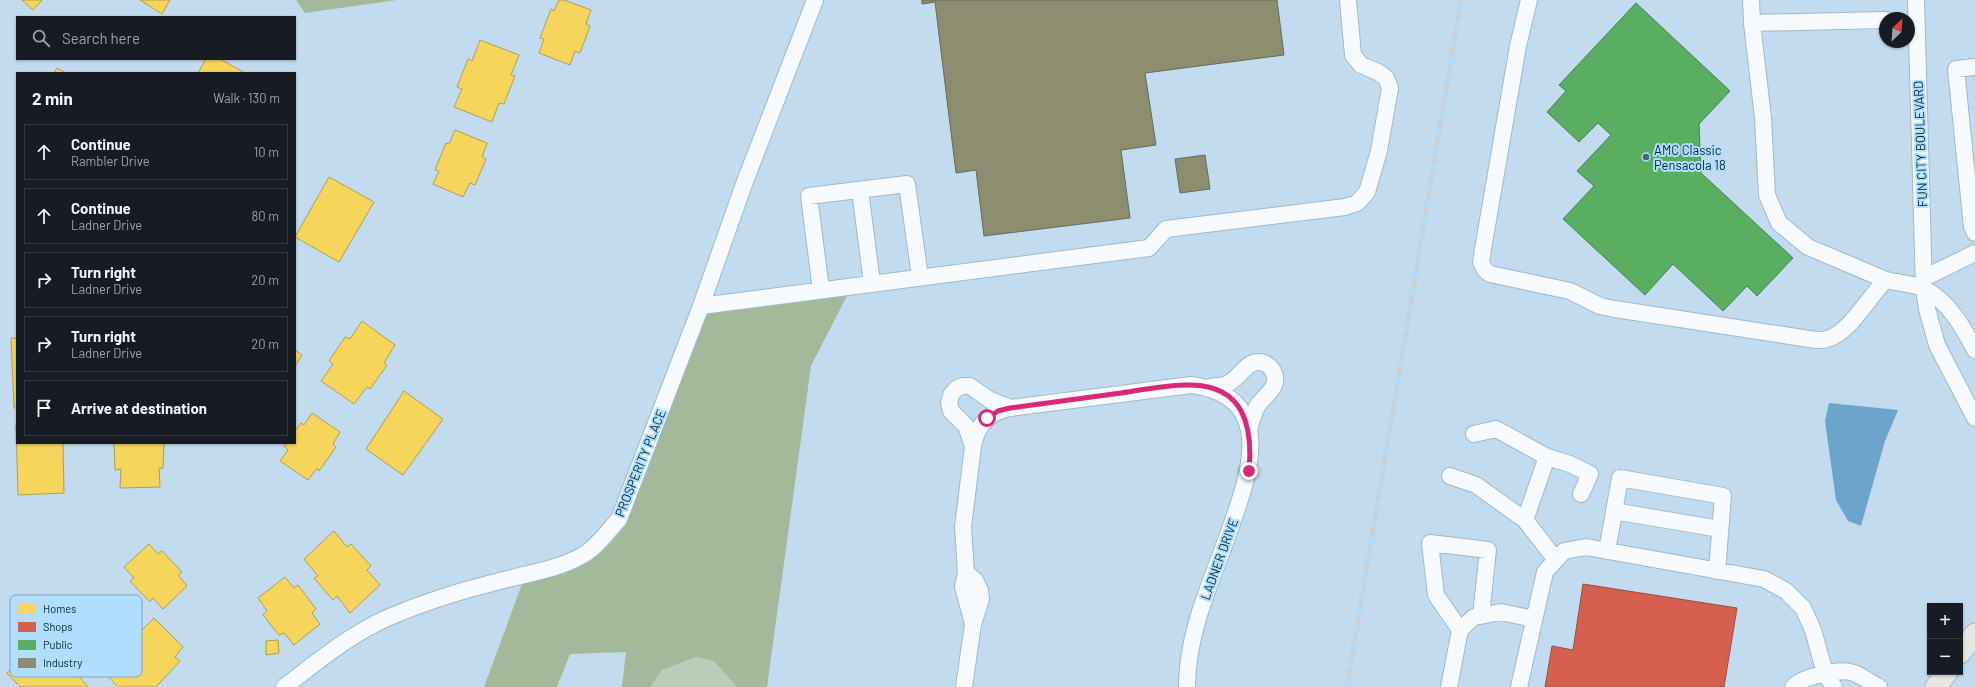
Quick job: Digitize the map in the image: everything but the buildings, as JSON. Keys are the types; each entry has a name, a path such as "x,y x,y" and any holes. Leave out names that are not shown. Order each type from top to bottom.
{"main road":[{"path":"1963,649 1975,634"},
{"path":"1936,687 1945,675"}],"street":[{"name":"PROSPERITY PLACE","path":"284,687 312,664 358,634 385,619 425,603 560,565 583,555 602,538 619,519 701,306 744,184 815,0"},
{"path":"701,306 1148,248 1166,229 1345,207 1357,204 1367,192 1379,151 1390,88 1386,78 1361,64 1353,55 1348,0"},
{"path":"1529,0 1518,46 1483,249 1482,262 1485,270 1490,274 1570,291 1600,306 1615,310 1809,339 1826,340 1843,329 1886,280"},
{"path":"1751,0 1752,23 1763,118 1767,195 1779,223 1808,247 1886,280 1924,284 1975,253"},
{"name":"FUN CITY BOULEVARD","path":"1914,12 1916,0"},
{"path":"1752,23 1879,20"},
{"name":"FUN CITY BOULEVARD","path":"1914,48 1924,284 1927,309 1937,345 1975,418"},
{"path":"1975,67 1956,69 1972,227 1975,233"},
{"path":"821,290 809,196 907,184 920,277"},
{"path":"860,190 872,284"},
{"path":"1924,284 1948,307 1967,334 1975,350"},
{"name":"LADNER DRIVE","path":"964,687 973,624 963,587 966,573 963,527 976,434 982,423 992,414 1010,408 1180,385 1210,387 1225,385 1235,379 1248,365 1256,362 1264,363 1271,368 1274,374 1275,382 1273,389 1258,405 1252,418 1249,431"},
{"path":"974,446 966,426 951,411 949,403 951,395 956,389 962,386 970,386 990,400 1010,408"},
{"name":"LADNER DRIVE","path":"1187,687 1187,672 1199,616 1239,504 1249,471 1251,450 1249,431 1245,416 1236,404 1226,395 1210,387"},
{"path":"1474,434 1496,429 1547,457 1570,464 1590,474 1581,494"},
{"path":"1525,520 1547,457"},
{"path":"1450,476 1476,485 1525,520 1556,560"},
{"path":"1607,551 1620,478 1723,496 1717,571"},
{"path":"1614,511 1720,529"},
{"path":"1460,630 1436,595 1430,542 1488,550 1481,616"},
{"path":"1519,687 1545,572 1564,551 1586,547 1764,579 1786,591 1803,608 1813,630 1825,673 1834,687"},
{"path":"1449,687 1460,630 1474,617 1501,612 1534,619"},
{"path":"1793,687 1797,683 1825,673 1853,673 1879,687"}],"green space":[{"path":"296,0 397,0 305,13"},
{"path":"853,284 811,366 767,687 737,687 714,661 696,657 662,670 650,687 622,687 626,652 570,654 557,687 484,687 522,584 568,570 594,557 617,536 627,522 710,306"},
{"path":"696,657 714,661 737,687 650,687 662,670"}],"water":[{"path":"1829,403 1898,410 1885,441 1861,526 1848,521 1836,500 1825,421"}],"railway":[{"path":"1347,687 1461,0"}],"place":[{"name":"AMC Classic Pensacola 18","path":"1646,157"}],"route":[{"path":"987,418 998,411 1010,408 1180,385 1210,387 1226,395 1236,404 1245,416 1249,431 1251,450 1249,471"}]}
